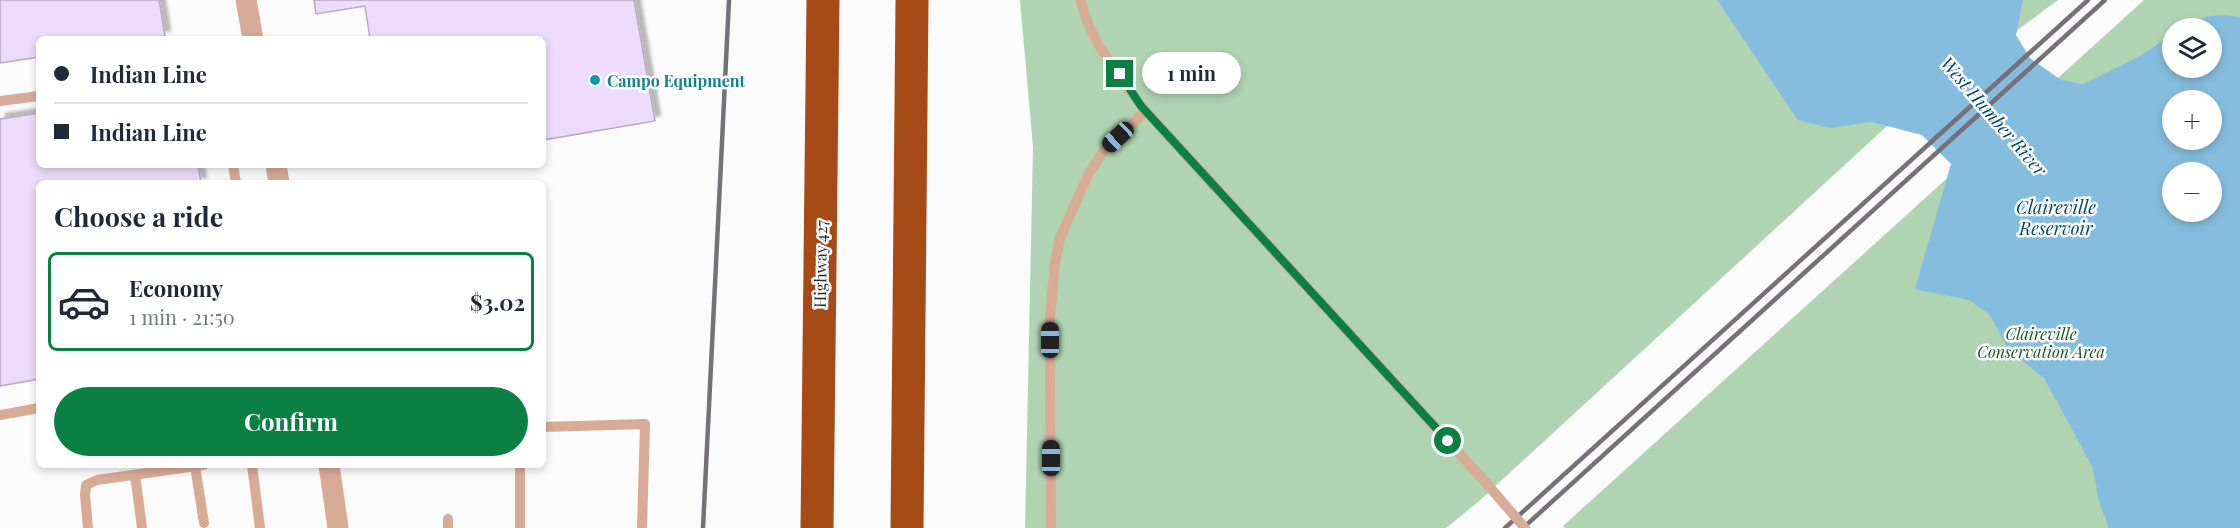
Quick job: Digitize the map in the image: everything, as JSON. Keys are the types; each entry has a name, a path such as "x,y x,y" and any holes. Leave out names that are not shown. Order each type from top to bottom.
{"highway":[{"name":"Highway 427","path":"817,528 823,0"},
{"path":"907,528 912,0"}],"street":[{"path":"246,0 252,36"},
{"path":"329,468 339,528"}],"lane":[{"path":"1081,0 1083,12 1098,42 1146,111 1525,528"},
{"path":"0,101 36,96"},
{"path":"1051,528 1050,317 1055,262 1060,238 1088,175 1104,150 1146,111"},
{"path":"0,415 36,409"},
{"path":"546,427 645,424 642,528"},
{"path":"88,528 86,485 98,480 186,468"},
{"path":"200,468 204,523"},
{"path":"252,468 260,528"},
{"path":"520,468 520,528"},
{"path":"135,475 142,528"}],"green space":[{"path":"1020,0 2058,0 1887,126 1478,502 1446,528 1025,528 1033,147"},
{"name":"Claireville Conservation Area","path":"2144,0 2240,0 2240,528 1565,528 1563,526"}],"water":[{"name":"Claireville Reservoir","path":"1717,0 2023,0 2016,35 2030,58 2061,80 2083,84 2138,57 2162,41 2162,78 2222,78 2222,18 2204,18 2224,15 2240,17 2240,528 2109,528 2099,502 2093,468 2044,378 2009,350 1989,314 1969,300 1915,289 1951,164 1922,135 1872,122 1829,128 1798,120"}],"building":[{"path":"0,0 159,0 165,36 36,36 36,57 0,63"},
{"name":"Campo Equipment","path":"314,0 634,0 655,121 546,139 546,36 370,36 365,6 316,14"},
{"path":"36,113 36,168 198,168 200,180 36,180 36,380 0,386 0,119"}],"railway":[{"path":"703,528 729,0"},
{"path":"1505,528 2088,0"},
{"path":"1523,528 2105,0"}],"place":[{"name":"Campo Equipment","path":"595,80"}],"route":[{"path":"1120,74 1141,106 1448,441"}],"water label":[{"name":"West Humber River","path":"1994,116"}]}
